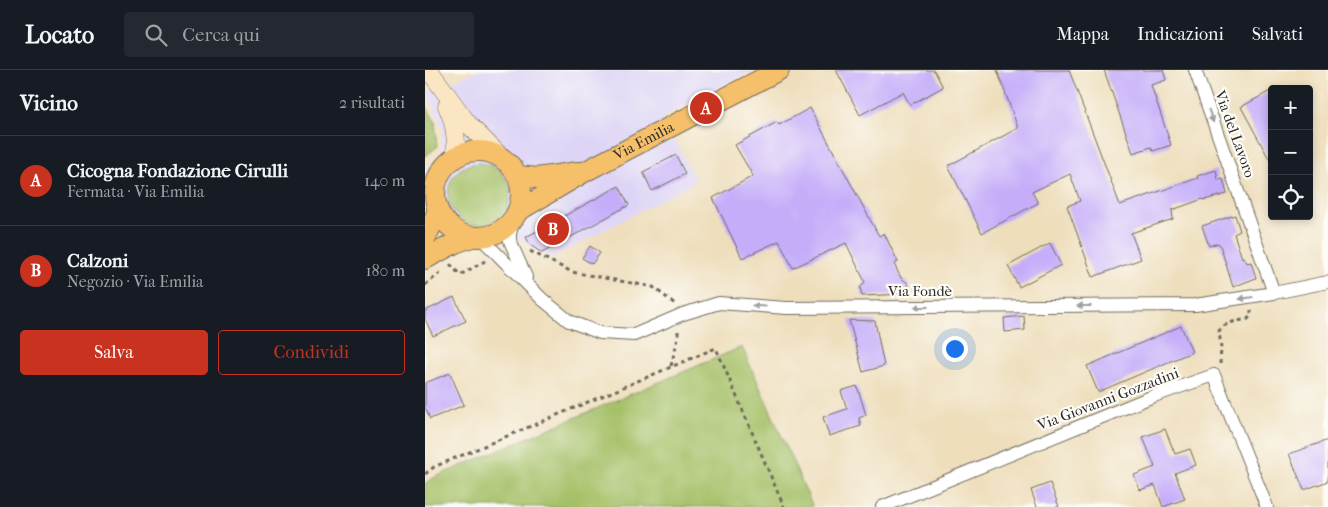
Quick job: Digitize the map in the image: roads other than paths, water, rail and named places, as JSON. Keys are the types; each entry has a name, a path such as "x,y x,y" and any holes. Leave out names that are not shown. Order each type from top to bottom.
{"main road":[{"name":"Via Emilia","path":"425,259 455,243 499,232 507,226 516,214 587,171 779,70"},
{"path":"476,237 462,234 452,228 438,211 435,194 436,183 443,168 456,156 477,150 488,151 499,155 513,167 518,176 522,193 516,214"},
{"name":"Via Emilia","path":"518,176 537,178 587,171"},
{"path":"425,239 438,211"}],"street":[{"name":"Via del Lavoro","path":"1195,70 1274,294"},
{"path":"432,75 467,124 499,155"},
{"path":"432,75 455,127 456,156"},
{"name":"Via Fondè","path":"516,214 510,234 510,241 531,289"},
{"name":"Via Fondè","path":"476,237 531,289 569,321 600,332 634,335 677,317 719,304 785,308 1185,305 1274,294 1328,282"},
{"name":"Via Giovanni Gozzadini","path":"882,507 1142,401 1214,375 1267,507"}],"place":[{"name":"Cicogna Fondazione Cirulli","path":"706,108"},
{"name":"Calzoni","path":"553,229"}]}
